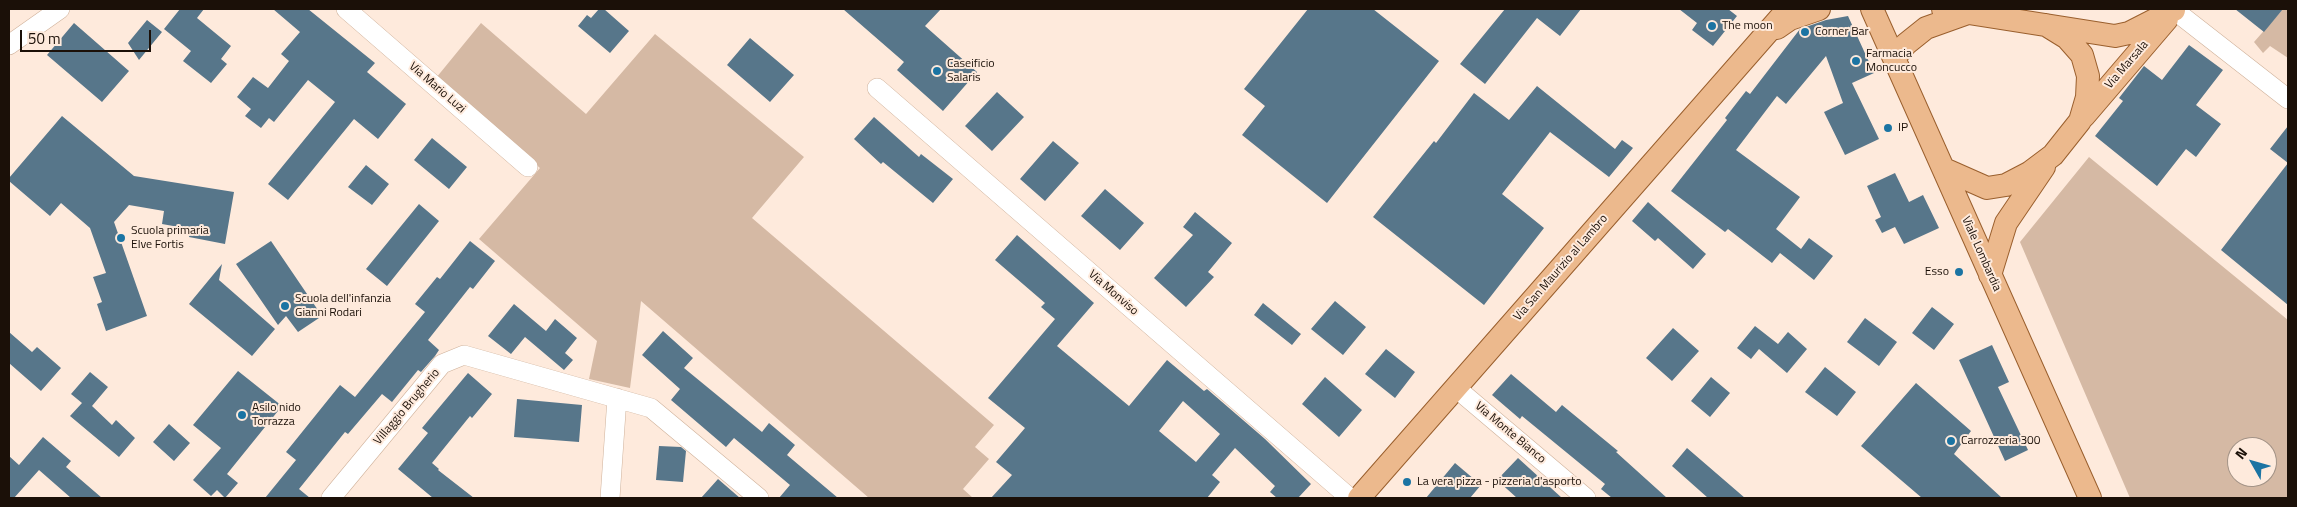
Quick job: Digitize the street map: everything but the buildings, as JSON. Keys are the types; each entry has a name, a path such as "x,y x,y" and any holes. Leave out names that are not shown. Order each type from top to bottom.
{"main road":[{"name":"Via San Maurizio al Lambro","path":"1359,498 1788,9"},
{"name":"Via San Maurizio al Lambro","path":"1763,37 1790,19 1819,9"},
{"path":"1857,9 1875,14"},
{"name":"Via Marsala","path":"1943,9 2115,36 2129,33 2175,9"},
{"name":"Via Marsala","path":"1990,275 2006,222 2052,155 2175,9"},
{"name":"Via Marsala","path":"1894,58 1906,44 1926,28 1971,12"},
{"name":"Viale Lombardia","path":"1875,14 2090,498"},
{"name":"Via Marsala","path":"2046,25 2067,38 2082,55 2088,76 2087,97 2080,121"},
{"name":"Via Marsala","path":"1944,170 1987,188 2006,185 2029,173 2052,155"}],"street":[{"path":"9,45 60,9"},
{"name":"Via Mario Luzi","path":"346,9 528,167"},
{"path":"2175,9 2288,99"},
{"name":"Via Monviso","path":"877,88 1350,498"},
{"name":"Villaggio Brugherio","path":"331,498 442,364 464,355 651,408 759,498"},
{"name":"Via Monte Bianco","path":"1456,388 1586,498"},
{"path":"610,498 617,398"}],"shaded area":[{"path":"2283,9 2288,9 2288,58 2270,46 2263,53 2254,42"},
{"path":"481,23 586,114 655,34 804,157 752,218 994,425 975,447 989,459 963,489 973,498 869,498 641,301 630,388 589,379 597,341 479,239 540,168 436,78"},
{"path":"2089,157 2288,320 2288,498 2130,498 2020,242"}],"place":[{"name":"The moon","path":"1712,26"},
{"name":"Corner Bar","path":"1805,32"},
{"name":"Farmacia Moncucco","path":"1856,61"},
{"name":"Caseificio Salaris","path":"937,71"},
{"name":"IP","path":"1888,128"},
{"name":"Scuola primaria Elve Fortis","path":"121,238"},
{"name":"Esso","path":"1959,272"},
{"name":"Scuola dell'infanzia Gianni Rodari","path":"285,306"},
{"name":"Asilo nido Torrazza","path":"242,415"},
{"name":"Carrozzeria 300","path":"1951,441"},
{"name":"La vera pizza - pizzeria d'asporto","path":"1407,482"}]}
